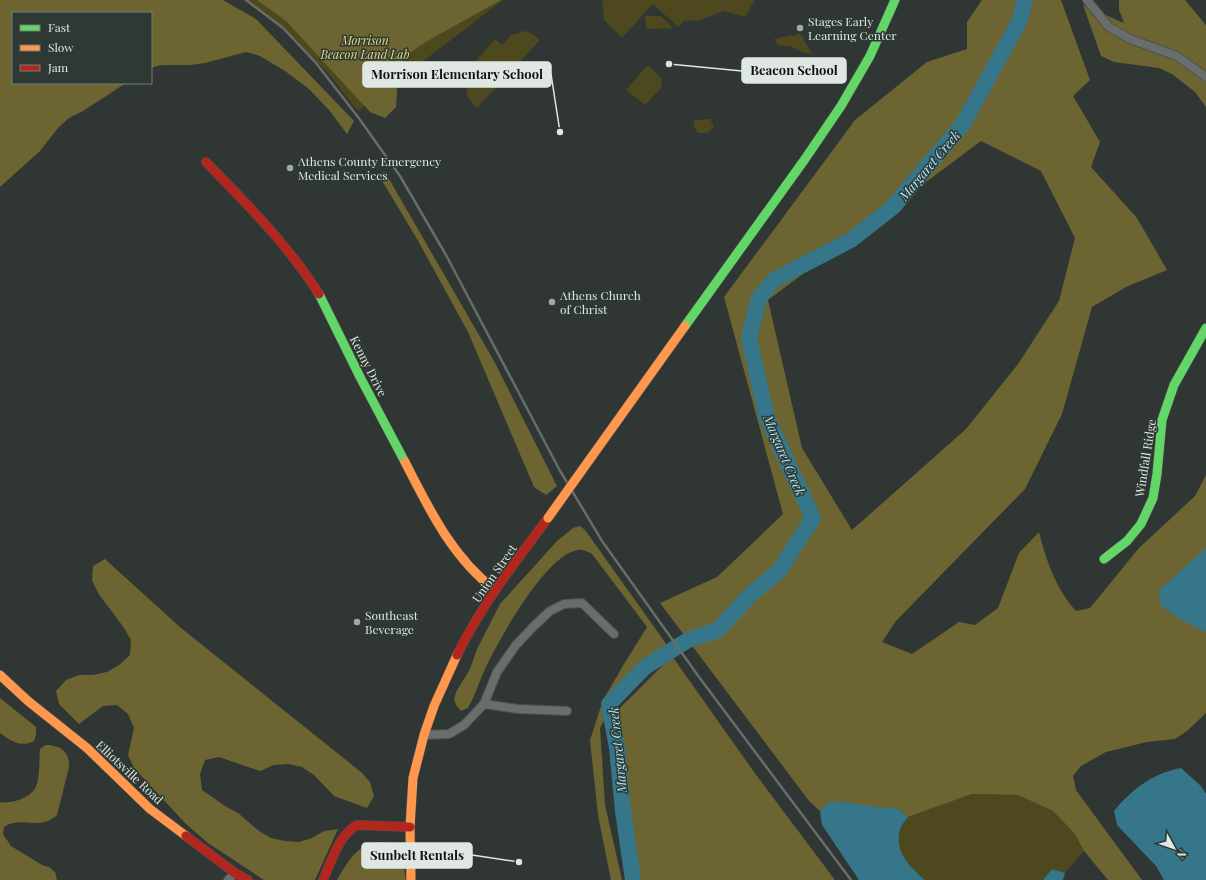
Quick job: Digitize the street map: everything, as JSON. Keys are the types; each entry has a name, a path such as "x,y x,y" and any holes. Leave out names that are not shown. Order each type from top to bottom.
{"street":[{"name":"Union Street","path":"411,880 410,827 413,778 424,735 449,671 468,632 495,590 805,159 849,93 881,32 895,0"},
{"path":"1088,0 1109,27 1130,39 1177,56 1206,78"},
{"name":"Kenny Drive","path":"206,162 287,247 303,268 321,297 353,363 426,503 443,532 472,570 483,582 495,590"},
{"name":"Windfall Ridge","path":"1104,559 1127,541 1141,524 1153,498 1157,474 1162,420 1174,384 1206,328"},
{"path":"424,735 449,734 464,725 484,704 498,672 516,645 550,611 564,604 582,603 614,634"},
{"name":"Elliotsville Road","path":"0,675 28,701 87,748 150,809 236,873 248,880"},
{"path":"484,704 518,709 567,710"},
{"path":"323,880 342,838 353,827 357,825 410,827"},
{"path":"228,880 236,873"}],"green space":[{"path":"0,0 223,0 256,19 354,121 347,134 329,110 309,89 285,71 260,56 246,52 205,63 190,65 161,65 152,68 152,12 12,12 12,84 124,84 83,111 69,118 58,128 40,151 0,187"},
{"name":"Morrison Beacon Land Lab","path":"243,0 503,0 358,111 327,72 283,28"},
{"name":"Morrison Beacon Land Lab","path":"257,0 501,0 431,39 415,49 403,60 398,75 396,107 385,118 370,112 286,21"},
{"path":"602,0 755,0 745,17 723,11 701,20 684,21 678,27 653,4 622,38 604,20"},
{"path":"982,0 1061,0 1090,80 1073,96 1100,142 1091,167 1137,218 1167,270 1126,287 1092,307 1062,414 1025,489 896,621 882,642 912,654 959,622 975,625 998,608 1019,553 1039,532 1057,584 1069,602 1076,611 1090,608 1139,548 1195,496 1206,475 1206,713 1187,731 1175,739 1147,742 1106,752 1081,766 1073,776 1076,790 1142,880 1108,880 1084,851 1074,833 1053,811 1018,795 972,794 908,817 897,808 830,802 820,811 809,801 660,603 717,577 783,514 724,297 855,120 927,62 967,49 967,22","holes":["981,141 1041,171 1075,238 1059,301 1018,364 966,429 852,530 802,448 768,300"]},
{"path":"1119,0 1185,0 1206,25 1206,107 1195,92 1172,74 1159,68 1114,62 1101,56 1083,5 1124,23 1119,10"},
{"path":"645,16 661,16 673,28 646,29"},
{"path":"525,31 531,33 540,40 477,108 472,103 467,93 470,79 478,69 473,64 495,39 502,45 511,35"},
{"path":"800,33 812,54 804,53 792,47 778,45 774,39 790,35 794,36"},
{"path":"649,66 661,78 662,87 645,105 626,90 646,67"},
{"path":"710,119 714,127 707,133 698,133 693,126 695,120"},
{"path":"385,172 494,361 557,486 546,495 534,487 468,332 417,239 378,174"},
{"path":"580,526 585,530 667,645 640,677 616,697 600,728 605,805 622,880 611,880 598,815 590,740 603,700 647,627 592,554 584,550 578,550 565,555 552,566 524,600 512,620 491,656 468,708 461,711 456,705 454,699 456,692 470,669 477,649 500,604 557,541 573,528"},
{"path":"105,559 181,628 361,772 370,782 374,796 367,808 334,796 314,775 302,767 288,764 274,765 260,771 219,757 205,760 200,774 202,790 238,813 259,831 271,838 299,842 312,838 324,831 338,829 315,880 264,880 208,843 186,824 134,768 128,755 134,728 128,714 117,705 103,706 79,724 59,704 56,691 66,680 79,675 93,675 107,672 119,665 130,655 131,640 98,593 92,580 93,566"},
{"path":"672,656 754,772 835,880 637,880 615,731 611,717"},
{"path":"0,698 36,727 34,741 20,744 12,741 0,733"},
{"path":"46,745 56,746 63,750 68,757 69,762 57,815 44,822 17,822 11,824 4,827 3,834 11,846 42,865 49,867 55,872 57,880 0,880 0,802 10,802 22,799 35,789 39,775 40,749"},
{"path":"972,794 1018,795 1053,811 1074,833 1084,851 1065,873 1052,869 1043,880 925,880 912,869 903,858 898,844 900,829 908,817"},
{"path":"380,842 394,844 402,856 406,880 337,880 349,860 357,851 369,844"}],"water":[{"path":"1206,548 1206,632 1182,620 1165,609 1160,604 1159,590"},
{"path":"1181,768 1201,786 1206,794 1206,880 1164,880 1156,866 1117,825 1114,811 1128,796 1152,778 1171,770"},
{"path":"830,802 897,808 908,817 900,830 899,845 901,852 909,864 925,880 859,880 822,825 820,811"},
{"path":"1052,869 1065,873 1063,880 1043,880"}],"waterway":[{"name":"Margaret Creek","path":"633,880 623,811 617,748 609,704 645,667 688,640 718,630 750,595 779,571 813,518 767,418 749,338 759,298 774,280 851,240 893,207 963,124 1019,22 1025,0"}],"railway":[{"path":"246,0 283,28 316,63 358,117 400,176 446,255 559,469 602,541 699,677 851,880"}],"traffic: fast":[{"path":"685,326 805,159 841,106 870,56 895,0"},
{"path":"319,294 360,377 405,462"},
{"path":"1104,559 1127,541 1141,524 1153,498 1157,474 1162,420 1174,385 1206,328"}],"traffic: slow":[{"path":"590,459 685,326"},
{"path":"548,518 590,459"},
{"path":"405,462 423,497 454,547 466,563 495,590"},
{"path":"411,880 410,827 413,778 424,735 434,706 457,655"},
{"path":"0,675 28,701 87,748 150,809 186,836"}],"traffic: jam":[{"path":"206,162 252,209 294,259 319,294"},
{"path":"457,655 466,637 488,602 548,518"},
{"path":"323,880 340,842 350,830 357,825 410,827"},
{"path":"186,836 235,873 248,880"}],"place":[{"name":"Stages Early Learning Center","path":"800,28"},
{"name":"Beacon School","path":"669,64"},
{"name":"Morrison Elementary School","path":"560,132"},
{"name":"Athens County Emergency Medical Services","path":"290,168"},
{"name":"Athens Church of Christ","path":"552,302"},
{"name":"Southeast Beverage","path":"357,622"},
{"name":"Sunbelt Rentals","path":"519,862"}]}
